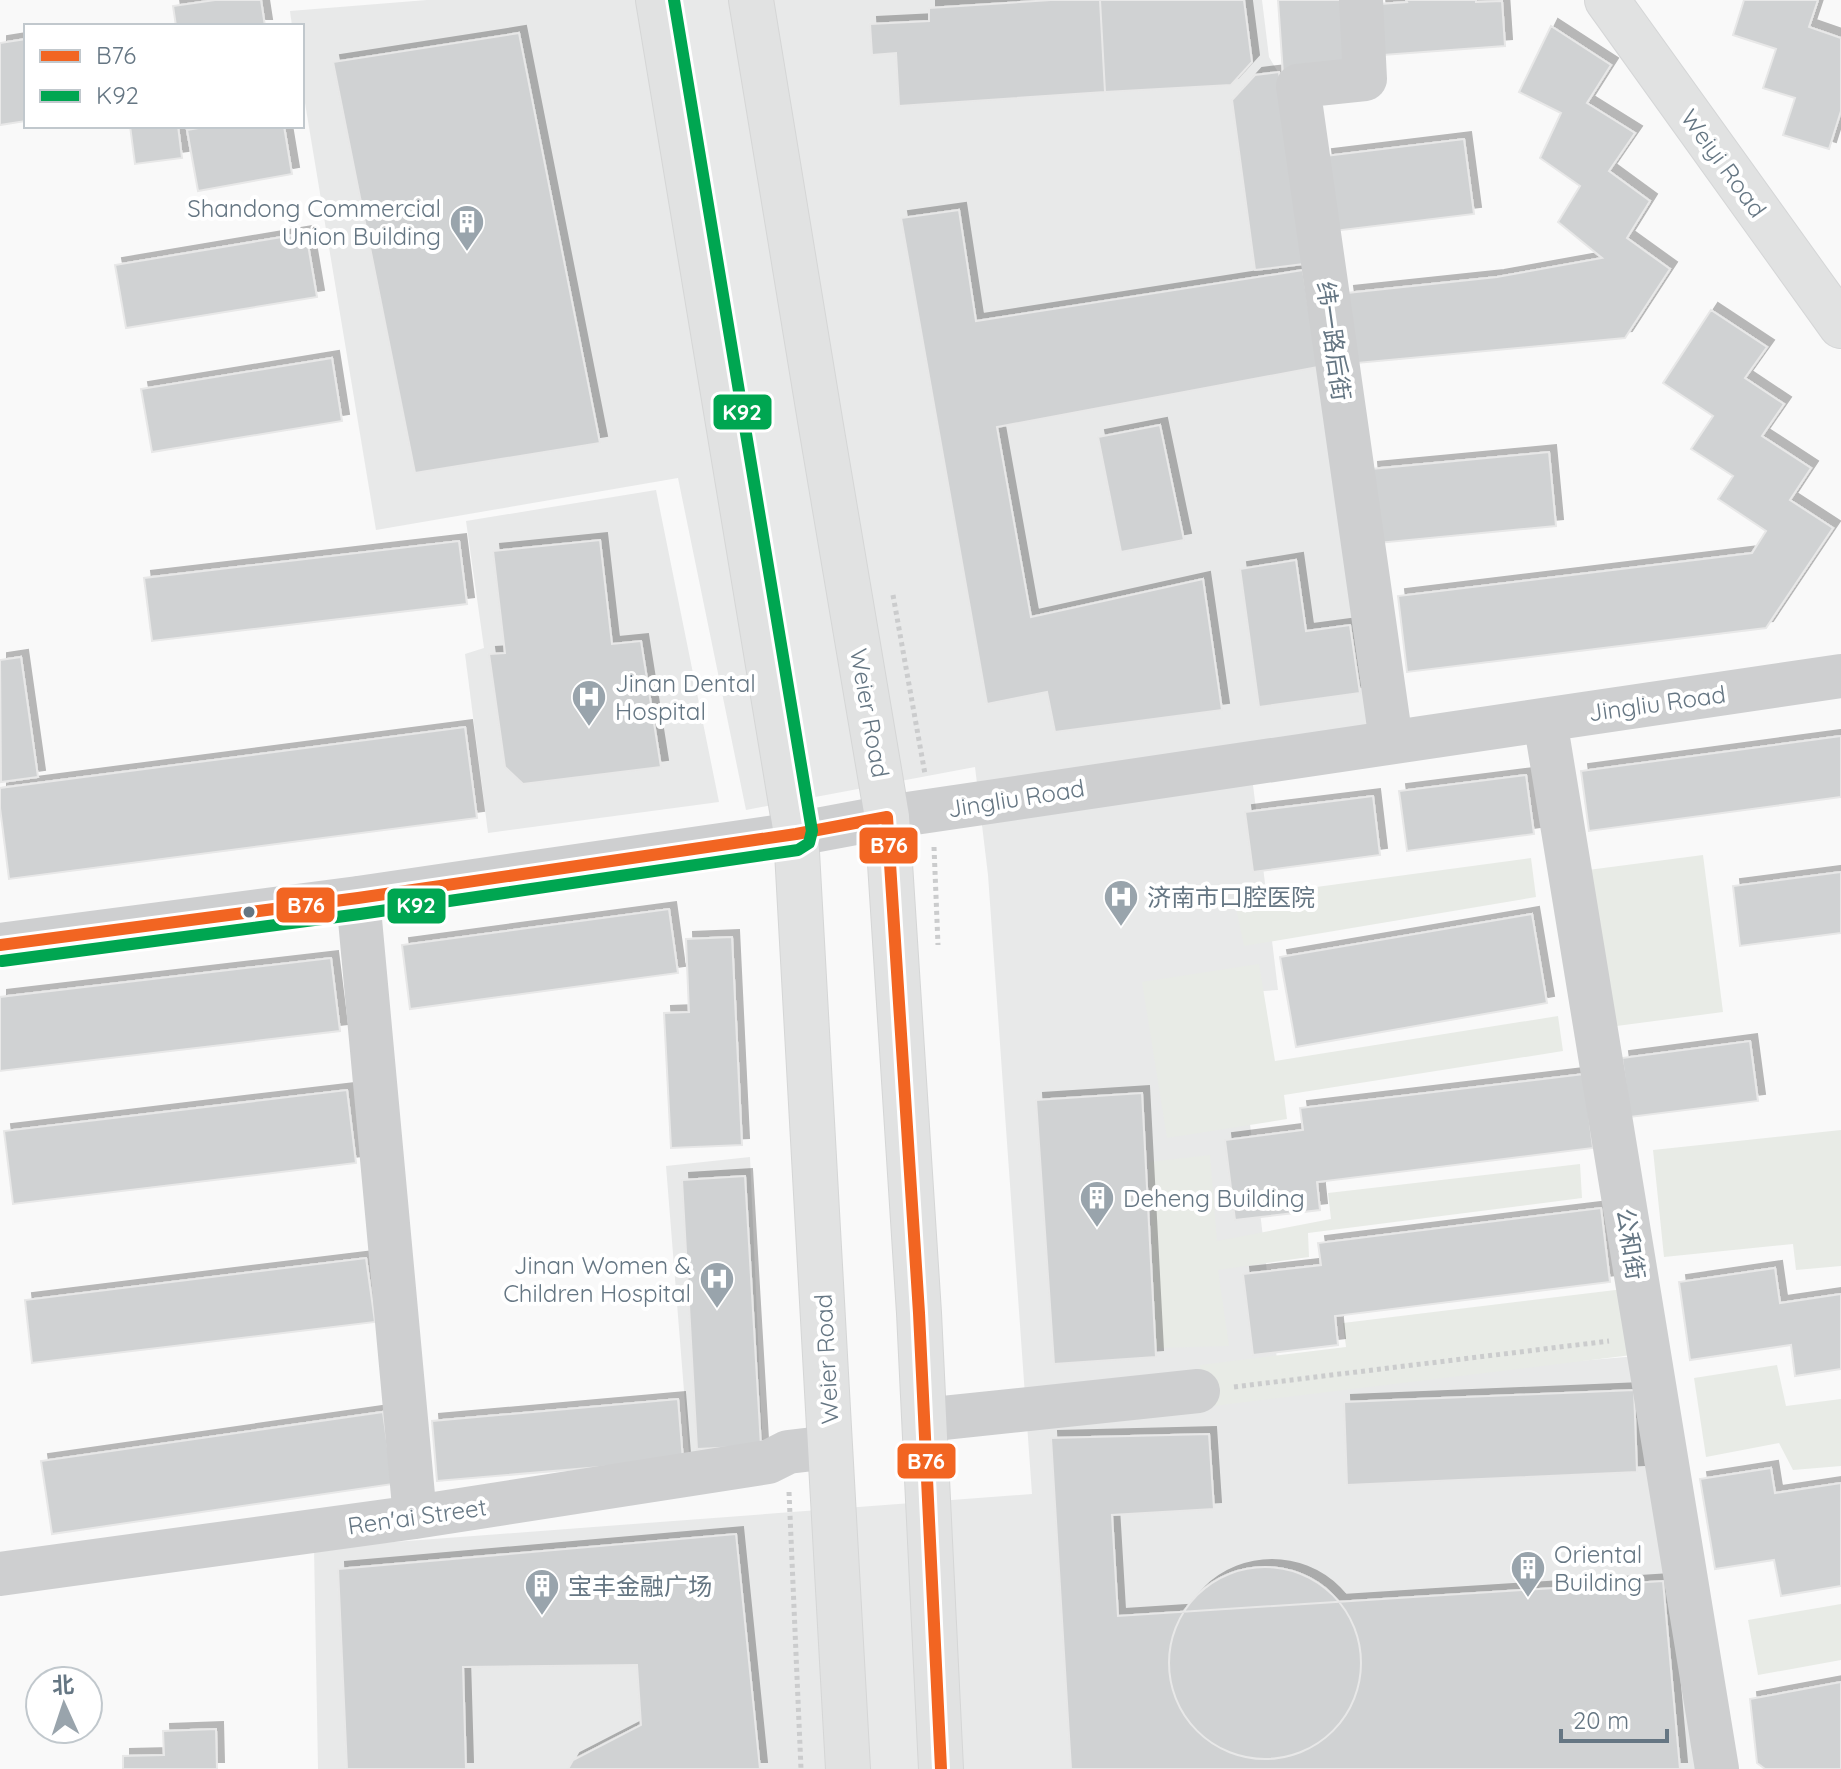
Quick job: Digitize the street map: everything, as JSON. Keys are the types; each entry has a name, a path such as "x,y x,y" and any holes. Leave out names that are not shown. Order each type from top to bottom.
{"main road":[{"name":"Weier Road","path":"658,0 796,834 848,1769"},
{"name":"Weier Road","path":"751,0 887,817 924,1420 941,1769"},
{"name":"Weiyi Road","path":"1607,0 1841,326"}],"street":[{"name":"纬一路后街","path":"1361,0 1365,79 1298,86 1391,741"},
{"name":"Jingliu Road","path":"0,945 358,898 1841,676"},
{"name":"公和街","path":"1545,720 1717,1769"},
{"path":"358,898 415,1517"},
{"path":"924,1420 1198,1391"},
{"name":"Ren'ai Street","path":"0,1574 415,1517 768,1462 788,1452 830,1447"}],"path":[{"path":"1198,1391 1646,1337"}],"shaded area":[{"path":"427,0 1262,0 1269,57 1288,89 1381,732 1249,752 1278,990 1235,993 1280,1386 1662,1354 1729,1769 318,1769 314,1548 1032,1494 988,875 975,767 746,810 678,478 376,530 304,97 304,24 292,24 290,11"},
{"name":"Jinan Dental Hospital","path":"656,490 719,802 488,833 465,654 484,648 466,521"},
{"path":"1703,855 1723,1012 1609,1027 1588,870"},
{"path":"1531,858 1536,897 1244,946 1234,898"},
{"path":"1259,964 1275,1061 1558,1016 1563,1051 1284,1095 1287,1119 1167,1138 1142,982"},
{"path":"1841,1130 1841,1266 1796,1270 1793,1244 1664,1257 1653,1150"},
{"path":"1210,1155 1217,1241 1331,1219 1328,1193 1580,1164 1582,1198 1308,1233 1309,1257 1218,1270 1229,1346 1156,1348 1149,1162"},
{"name":"Jinan Women & Children Hospital","path":"750,1157 763,1453 690,1466 666,1166"},
{"path":"1632,1288 1640,1354 1205,1407 1200,1365 1346,1347 1343,1323"},
{"path":"1777,1365 1786,1406 1841,1399 1841,1466 1793,1470 1779,1443 1706,1457 1694,1378"},
{"path":"1841,1604 1841,1660 1758,1675 1748,1620"}],"building":[{"path":"215,0 261,0 265,24 176,24 173,6"},
{"path":"1100,0 1105,92 899,106 896,53 872,55 870,24 929,21 929,8"},
{"path":"1100,0 1244,0 1252,62 1231,85 1105,92"},
{"path":"1278,0 1350,0 1355,69 1283,74"},
{"path":"1406,0 1502,1 1505,46 1383,55 1379,4"},
{"path":"1744,0 1818,0 1809,27 1841,38 1841,111 1829,149 1783,135 1795,98 1763,88 1776,49 1733,35"},
{"path":"1551,26 1611,65 1587,103 1635,133 1609,171 1650,201 1627,238 1670,269 1625,338 1357,363 1347,293 1497,277 1602,258 1558,222 1580,186 1540,158 1561,113 1519,92"},
{"name":"Shandong Commercial Union Building","path":"519,33 600,443 415,473 333,62"},
{"path":"24,39 24,121 0,125 0,43"},
{"path":"1279,72 1304,264 1255,270 1232,100 1255,75"},
{"path":"130,128 178,128 182,158 135,164"},
{"path":"284,128 292,174 198,191 187,130"},
{"path":"1464,139 1474,214 1334,231 1325,156"},
{"path":"959,210 976,321 1303,270 1318,367 997,427 1031,617 1203,579 1222,710 1055,732 1047,692 987,704 901,218"},
{"path":"306,233 317,297 126,328 115,265"},
{"path":"1711,310 1767,347 1745,378 1784,404 1762,436 1811,468 1790,500 1833,528 1766,628 1407,672 1398,596 1752,553 1766,531 1718,499 1733,476 1691,449 1713,416 1663,383"},
{"path":"332,358 342,421 152,452 141,389"},
{"path":"1160,425 1184,540 1121,552 1098,437"},
{"path":"1549,452 1556,526 1378,543 1371,469"},
{"path":"600,540 612,644 641,641 661,767 523,784 505,767 489,654 505,653 493,551"},
{"path":"459,541 467,604 152,641 144,578"},
{"path":"1296,560 1306,631 1350,625 1360,693 1259,707 1240,569"},
{"path":"21,657 38,777 1,782 0,660"},
{"path":"465,727 477,818 9,879 0,788"},
{"path":"1841,736 1841,797 1589,831 1581,771"},
{"path":"1526,775 1534,834 1407,851 1399,791"},
{"path":"1373,796 1380,855 1253,872 1245,812"},
{"path":"1841,872 1841,933 1740,946 1733,886"},
{"path":"669,909 678,973 410,1009 402,945"},
{"path":"1532,914 1547,1003 1296,1047 1280,957"},
{"path":"732,937 742,1145 671,1148 664,1013 689,1012 686,939"},
{"path":"331,958 340,1031 0,1071 0,997"},
{"path":"1750,1041 1758,1101 1630,1117 1622,1058"},
{"path":"1584,1074 1593,1148 1317,1182 1320,1210 1235,1220 1225,1140 1303,1130 1300,1108"},
{"path":"347,1090 356,1163 13,1204 4,1131"},
{"name":"Deheng Building","path":"1142,1093 1156,1357 1054,1364 1036,1100"},
{"name":"Jinan Women & Children Hospital","path":"745,1176 761,1446 697,1449 682,1180"},
{"path":"1601,1208 1610,1282 1335,1316 1338,1345 1253,1355 1243,1274 1321,1265 1318,1243"},
{"path":"366,1258 375,1322 32,1363 25,1300"},
{"path":"1775,1268 1780,1303 1841,1294 1841,1369 1795,1376 1791,1345 1690,1360 1679,1282"},
{"path":"1634,1390 1637,1472 1347,1485 1344,1402"},
{"path":"678,1399 683,1460 437,1481 432,1421"},
{"path":"383,1412 393,1484 52,1534 41,1461"},
{"name":"Oriental Building","path":"1209,1434 1214,1509 1112,1515 1118,1616 1663,1581 1680,1769 1071,1769 1051,1438"},
{"path":"1771,1468 1775,1493 1841,1483 1841,1586 1781,1596 1774,1560 1715,1569 1700,1479"},
{"name":"宝丰金融广场","path":"736,1534 760,1769 568,1769 573,1760 641,1725 637,1665 463,1667 466,1769 347,1769 338,1569"},
{"path":"1265,1567 1302,1574 1333,1595 1354,1626 1361,1663 1354,1700 1333,1731 1302,1752 1265,1759 1228,1752 1197,1731 1176,1700 1169,1663 1176,1626 1197,1595 1228,1574"},
{"path":"1841,1682 1841,1769 1765,1769 1757,1763 1750,1699"},
{"path":"216,1729 217,1769 123,1769 123,1756 164,1755 163,1731"}],"transit line":[{"name":"K92","path":"2,961 360,914 798,850 809,843 812,831 674,0"},
{"name":"B76","path":"0,945 358,898 796,834 887,817 919,1313 941,1769"}],"place":[{"name":"Shandong Commercial Union Building","path":"467,253"},
{"name":"Jinan Dental Hospital","path":"589,728"},
{"name":"济南市口腔医院","path":"1121,928"},
{"name":"Deheng Building","path":"1097,1229"},
{"name":"Jinan Women & Children Hospital","path":"717,1310"},
{"name":"Oriental Building","path":"1528,1599"},
{"name":"宝丰金融广场","path":"542,1617"}]}
